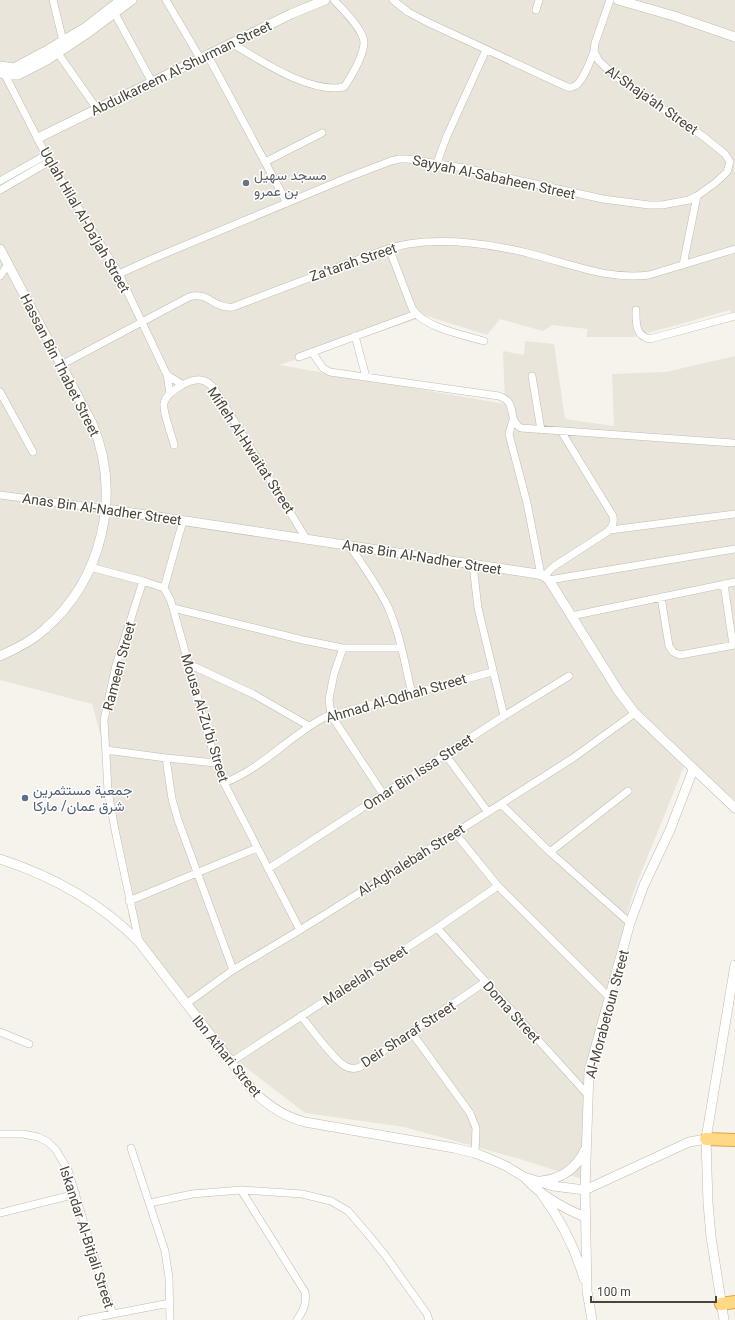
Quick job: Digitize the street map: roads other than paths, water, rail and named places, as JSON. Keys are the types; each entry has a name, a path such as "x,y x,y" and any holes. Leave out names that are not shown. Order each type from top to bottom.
{"highway":[{"path":"706,1139 735,1140"},
{"path":"721,1304 735,1302"}],"street":[{"path":"52,0 63,41"},
{"path":"1,69 18,66 56,50 113,11 121,0"},
{"path":"56,50 63,41 132,0"},
{"path":"166,0 204,56 265,162 286,203"},
{"name":"Abdulkareem Al-Shurman Street","path":"38,138 291,14 325,0"},
{"path":"231,43 278,70 296,78 321,87 344,87 363,52 364,43 359,29 334,0"},
{"path":"393,0 418,18 571,88 577,85 580,81 594,52"},
{"path":"536,10 539,0"},
{"name":"Al-Shaja’ah Street","path":"610,0 595,43 594,52 599,61 614,76 704,137 732,161"},
{"path":"618,0 674,16 735,37"},
{"path":"113,11 152,82"},
{"path":"56,50 97,109"},
{"path":"437,163 446,138 486,50"},
{"name":"Uqlah Hilal Al-Da’jah Street","path":"1,69 48,158 119,274 167,375 170,392"},
{"path":"265,162 322,133"},
{"path":"0,182 48,158"},
{"path":"0,190 48,158"},
{"name":"Sayyah Al-Sabaheen Street","path":"119,274 158,256 373,167 399,159 437,163 623,203 649,205 662,205 689,200 697,196 727,172 732,161"},
{"path":"683,266 697,196"},
{"name":"Za’tarah Street","path":"61,365 189,297 196,295 205,296 226,308 233,307 389,248 409,244 446,242 473,243 530,253 586,269 619,276 649,275 683,266 735,249"},
{"path":"389,248 412,308 416,314 422,319 445,329 484,341"},
{"name":"Hassan Bin Thabet Street","path":"0,249 92,423 105,466 107,484 106,509 101,536 90,567 71,602 44,630 24,644 0,656"},
{"path":"0,276 8,264"},
{"path":"636,310 638,332 644,337 650,339 735,316"},
{"path":"299,357 416,314"},
{"path":"355,336 366,377"},
{"path":"312,352 326,370 335,373 506,398 511,405 513,420 516,426 520,428 733,443"},
{"path":"167,375 183,385"},
{"path":"532,376 541,430"},
{"name":"Mifleh Al-Hwaitat Street","path":"170,392 183,385 194,381 203,380 214,388 308,540"},
{"path":"0,392 2,401 33,452"},
{"path":"170,392 163,404 174,445"},
{"path":"513,420 509,434 545,577 624,699 635,713 693,770 733,803"},
{"path":"561,431 613,516 613,525 610,530"},
{"name":"Anas Bin Al-Nadher Street","path":"0,495 106,509 545,577"},
{"path":"545,577 552,567 610,530 735,514"},
{"path":"90,567 144,581 164,588 183,521"},
{"path":"350,546 386,604 393,619 412,694"},
{"path":"545,577 735,549"},
{"path":"473,565 476,599 492,672 504,716"},
{"name":"Rameen Street","path":"139,942 129,901 108,791 104,720 116,665 144,581"},
{"path":"571,616 735,582"},
{"path":"662,597 668,646 673,652 680,655 734,645 724,584"},
{"name":"Mousa Al-Zu’bi Street","path":"164,588 170,598 216,763 224,784 300,930"},
{"path":"173,608 343,648 401,648"},
{"path":"343,648 334,674 329,699 331,715 383,794"},
{"path":"189,664 252,694 309,726"},
{"name":"Ahmad Al-Qdhah Street","path":"224,784 238,778 257,766 309,726 331,715 492,672"},
{"name":"Omar Bin Issa Street","path":"268,869 504,716 569,676"},
{"name":"Al-Aghalebah Street","path":"186,1004 233,970 300,930 573,758 635,713"},
{"path":"106,750 216,763"},
{"path":"446,754 488,812"},
{"path":"166,758 172,799 197,873 233,970"},
{"name":"Al-Morabetoun Street","path":"592,1320 587,1291 585,1218 589,1071 630,923 644,885 670,830 693,770"},
{"path":"550,852 628,791"},
{"path":"501,804 550,852 630,923"},
{"path":"455,833 498,886 610,998"},
{"path":"129,901 257,848"},
{"name":"Ibn Athari Street","path":"0,860 49,878 89,900 116,920 139,942 255,1093 277,1111 305,1122 454,1148 506,1166 524,1177 537,1182 553,1186 585,1190"},
{"name":"Maleelah Street","path":"231,1062 437,928 498,886"},
{"name":"Doma Street","path":"437,928 588,1095"},
{"path":"724,1320 715,1270 710,1223 706,1139 735,965"},
{"name":"Deir Sharaf Street","path":"301,1016 339,1062 350,1068 360,1067 485,982"},
{"path":"0,1032 28,1044"},
{"path":"412,1033 470,1113 476,1128 475,1154"},
{"name":"Iskandar Al-Bitjali Street","path":"0,1134 23,1134 38,1137 48,1142 56,1150 68,1170 113,1314"},
{"path":"585,1190 689,1142 706,1139"},
{"path":"537,1182 562,1176 581,1158 586,1147"},
{"path":"131,1148 165,1251 169,1278 170,1320"},
{"name":"Ibn Athari Street","path":"524,1177 541,1193 562,1207 585,1218"},
{"path":"150,1203 192,1194 241,1190 312,1196 337,1204 348,1211 385,1255 427,1314 429,1320"},
{"path":"241,1190 305,1292 305,1307 296,1320"},
{"path":"541,1193 554,1211 574,1250 587,1291"},
{"path":"0,1213 76,1194"},
{"path":"82,1320 170,1303"}],"place":[{"name":"مسجد سهيل بن عمرو","path":"246,183"},
{"name":"جمعية مستثمرين شرق عمان/ ماركا","path":"25,798"}]}
